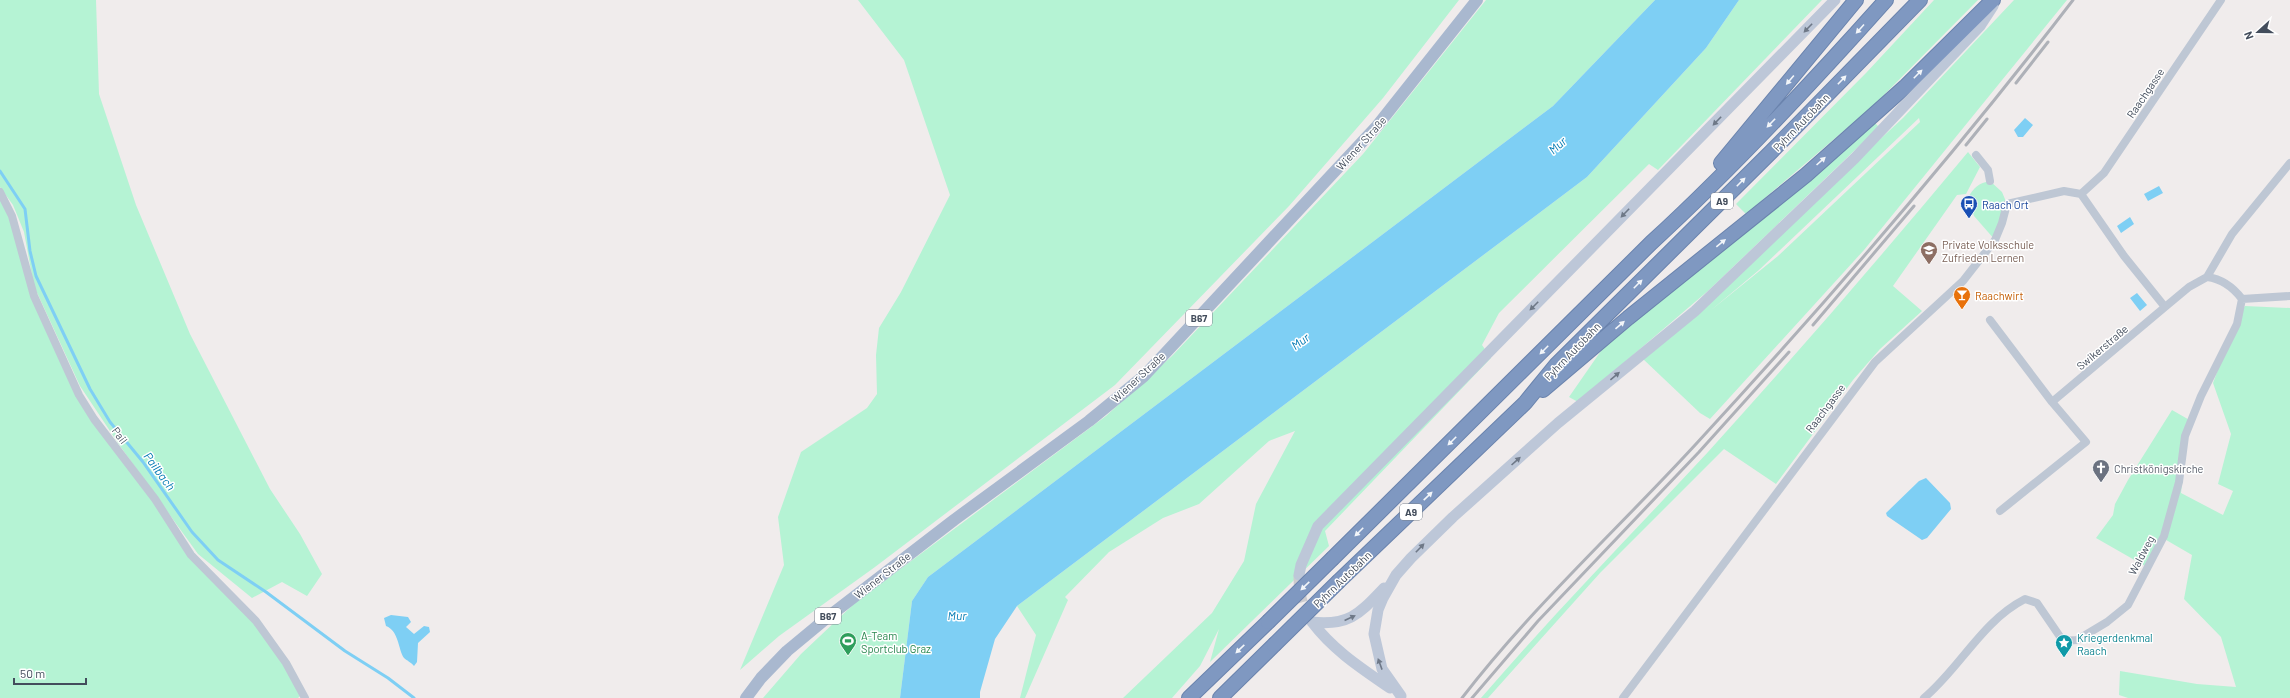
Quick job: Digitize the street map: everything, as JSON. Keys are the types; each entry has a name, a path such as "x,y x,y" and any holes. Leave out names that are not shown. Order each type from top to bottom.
{"highway":[{"path":"1651,243 1684,202 1719,165 1856,0"},
{"name":"Pyhrn Autobahn","path":"1189,698 1333,558 1651,243 1689,208 1840,51 1886,0"},
{"name":"Pyhrn Autobahn","path":"1220,698 1339,581 1525,403 1556,365 1771,152 1920,0"},
{"path":"1525,403 1564,374 1628,318 1806,175 1906,86 1993,0"}],"main road":[{"name":"Wiener Straße","path":"746,698 761,678 787,651 828,617 954,520 1089,421 1144,376 1377,126 1477,0"},
{"path":"1299,575 1301,565 1318,526 1835,0"},
{"path":"1402,697 1347,658 1325,639 1312,622 1338,623 1357,615 1428,539 1515,462 1694,311 1855,158 1980,26 1996,0"},
{"path":"1396,575 1378,610 1374,634 1382,669 1402,697"}],"street":[{"name":"Raachgasse","path":"1623,698 1875,362 1963,281 1981,258 1998,234 2007,204 2064,191 2081,194 2104,173 2221,0"},
{"path":"1976,155 1988,170 1990,181"},
{"path":"2290,163 2232,234 2207,277 2217,278 2235,289 2242,299 2281,298 2290,296"},
{"name":"Pail","path":"0,192 12,216 34,296 79,395 94,419 151,493 192,555 256,621 286,663 305,698"},
{"path":"2081,194 2113,240 2165,307"},
{"name":"Swikerstraße","path":"2052,402 2189,287 2207,277"},
{"name":"Waldweg","path":"1924,698 1972,644 2013,605 2025,599 2037,603 2063,641 2077,640 2107,622 2128,605 2164,536 2179,482 2185,436 2201,396 2237,324 2242,299"},
{"path":"1990,320 2052,402 2086,442 2000,511"}],"green space":[{"path":"0,0 96,0 99,94 136,205 190,334 270,489 300,534 322,574 307,596 282,582 252,598 198,554 120,446 80,386 34,286 24,232 13,205 0,187"},
{"path":"858,0 1459,0 1383,98 1289,206 1115,385 875,567 779,636 740,670 784,565 778,517 801,452 867,408 877,394 876,355 879,328 901,292 950,195 904,60"},
{"path":"1486,0 1655,0 1553,106 928,577 912,601 900,698 763,698 801,654 856,602 1106,416 1172,356 1363,154"},
{"path":"1739,0 1822,0 1658,170 1649,164 1499,313 1482,345 1491,358 1325,531 1329,546 1210,662 1219,629 1200,666 1172,698 1123,698 1212,613 1244,561 1256,504 1295,431 1269,441 1199,504 1163,518 1109,552 1065,597 1068,600 1025,698 1020,698 1036,635 1017,606 1587,177 1706,48"},
{"path":"1934,0 1978,0 1873,106 1746,214 1736,204 1866,73"},
{"path":"2014,0 2067,0 1864,250 1710,419 1700,413 1643,359 1903,118","holes":["1919,118 1920,122 1778,256 1710,311 1759,270"]},
{"path":"1875,123 1879,127 1709,290 1578,402 1569,397 1603,348"},
{"path":"1968,152 1980,167 1966,194 1957,195 1893,286 1922,311 1880,349 1853,380 1776,484 1724,449 1600,573 1488,698 1481,698 1565,604 1708,452 1840,304"},
{"path":"1990,181 2002,192 2007,204 1995,240 1974,216 1968,198 1977,186"},
{"path":"0,192 4,198 26,274 79,395 175,532 241,604 303,693 298,698 0,698"},
{"path":"2245,306 2290,308 2290,698 2128,698 2119,695 2120,671 2197,684 2236,687 2221,637 2184,599 2192,555 2161,537 2145,566 2096,538 2113,515 2115,504 2128,480 2172,410 2193,422 2187,440 2181,493 2223,515 2233,491 2218,484 2231,434 2213,383 2235,323"}],"water":[{"name":"Mur","path":"1655,0 1739,0 1706,48 1587,177 1017,606 995,639 980,692 980,698 900,698 912,601 928,577 1553,106"},
{"path":"2025,118 2033,125 2023,137 2018,137 2014,130"},
{"path":"2159,186 2163,193 2148,201 2144,194"},
{"path":"2130,217 2134,224 2121,233 2117,226"},
{"path":"2137,293 2147,305 2140,311 2130,298"},
{"path":"1926,478 1950,503 1951,509 1927,538 1922,540 1887,516 1886,513 1919,481"},
{"path":"391,615 408,617 411,622 406,627 414,634 424,626 429,627 430,632 418,643 417,662 414,666 404,658 396,636 390,628 386,626 384,618"}],"waterway":[{"name":"Pailbach","path":"0,171 25,209 30,251 36,276 90,389 110,422 143,462 192,532 218,560 266,592 345,651 388,678 414,698"}],"tunnel":[{"path":"1299,575 1301,599 1311,620"}],"railway":[{"path":"1462,698 1489,664 1546,600 1666,476 1794,336 1937,170 2073,0"},
{"path":"2016,83 2048,42"},
{"path":"1966,145 1987,119"},
{"path":"1813,325 1914,206"},
{"path":"1472,698 1538,621 1699,452 1789,352"}],"place":[{"name":"Raach Ort","path":"1969,219"},
{"name":"Private Volksschule Zufrieden Lernen","path":"1929,265"},
{"name":"Raachwirt","path":"1962,310"},
{"name":"Christkönigskirche","path":"2101,483"},
{"name":"A-Team Sportclub Graz","path":"848,656"},
{"name":"Kriegerdenkmal Raach","path":"2064,658"}]}
